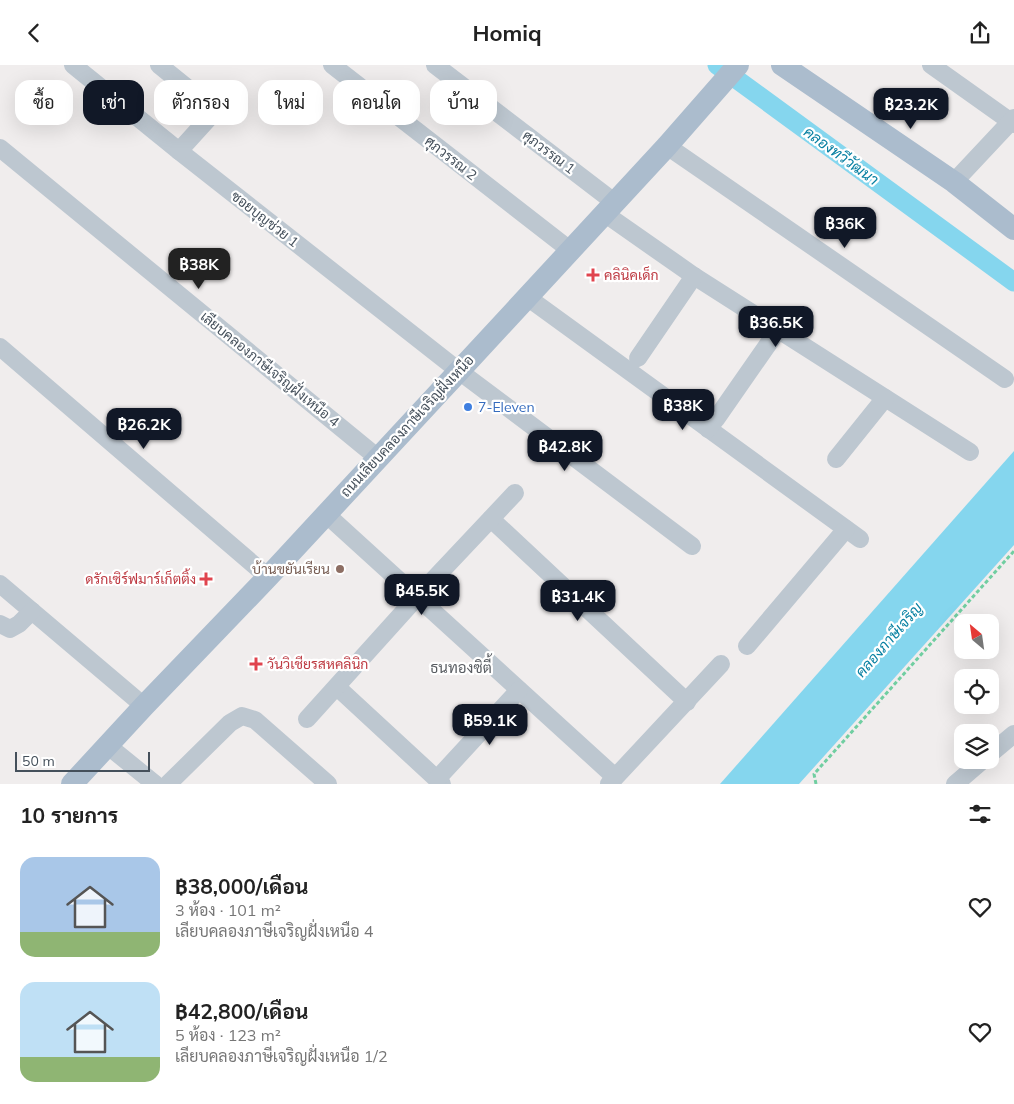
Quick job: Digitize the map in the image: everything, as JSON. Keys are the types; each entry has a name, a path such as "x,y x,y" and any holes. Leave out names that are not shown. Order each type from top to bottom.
{"main road":[{"name":"ถนนเลียบคลองภาษีเจริญฝั่งเหนือ","path":"72,784 459,371 738,65"},
{"path":"782,65 954,182 1014,229"}],"street":[{"name":"ซอยบุญช่วย 1","path":"73,65 179,151 459,371 692,546"},
{"path":"159,65 206,103 210,110 208,119 179,151"},
{"name":"ศุภวรรณ 2","path":"332,65 570,250"},
{"name":"ศุภวรรณ 1","path":"435,65 694,276 970,452"},
{"path":"931,65 1013,121 954,182"},
{"path":"666,146 1005,379"},
{"name":"เลียบคลองภาษีเจริญฝั่งเหนือ 4","path":"0,148 378,458"},
{"path":"638,358 694,276"},
{"path":"527,297 853,534 747,646"},
{"path":"708,429 778,330"},
{"path":"0,347 268,577"},
{"path":"836,459 885,398"},
{"path":"307,719 417,597 515,493"},
{"path":"326,514 519,690 612,781 721,664"},
{"path":"491,519 687,702"},
{"path":"0,583 144,706"},
{"path":"0,625 10,629 19,624 32,611"},
{"path":"337,687 440,781 519,690"},
{"path":"168,784 230,723 242,716 255,720 328,784"},
{"path":"999,747 1014,734"},
{"path":"107,745 155,784"},
{"path":"955,784 972,769"}],"path":[{"path":"816,784 814,774 1014,551"}],"water":[{"name":"คลองภาษีเจริญ","path":"1014,451 1014,545 799,784 720,784"}],"waterway":[{"name":"คลองทวีวัฒนา","path":"717,65 1014,282"}],"place":[{"name":"คลินิคเด็ก","path":"593,275"},
{"name":"7-Eleven","path":"468,407"},
{"name":"บ้านขยันเรียน","path":"340,569"},
{"name":"ดรักเซิร์ฟมาร์เก็ตติ้ง","path":"206,579"},
{"name":"วันวิเชียรสหคลินิก","path":"256,664"}],"district":[{"name":"ธนทองซิตี้","path":"461,668"}]}
